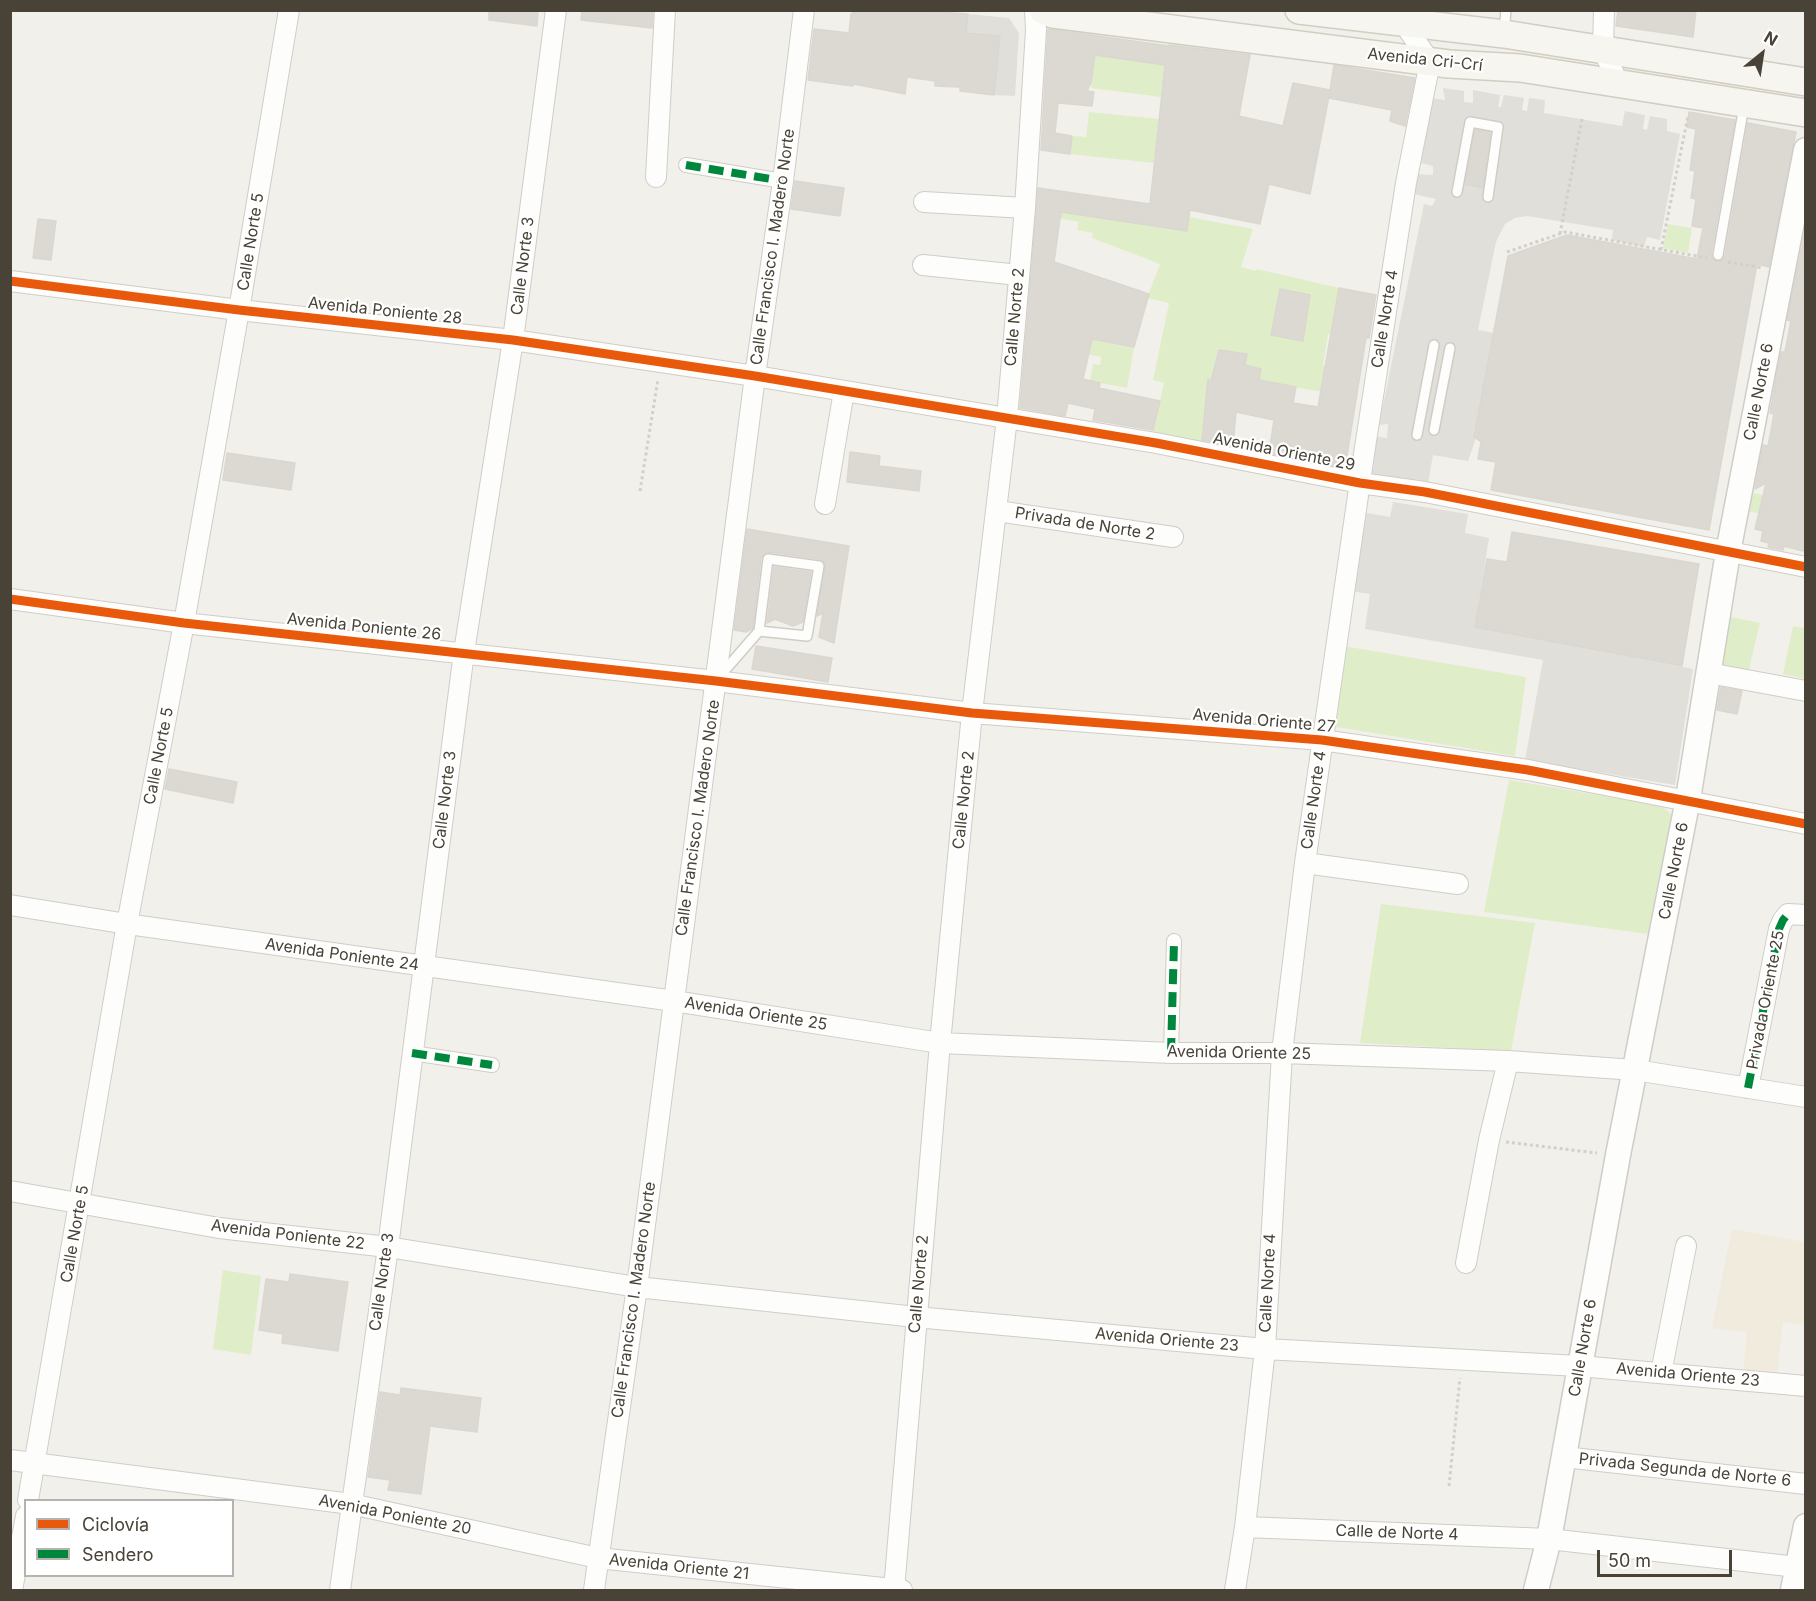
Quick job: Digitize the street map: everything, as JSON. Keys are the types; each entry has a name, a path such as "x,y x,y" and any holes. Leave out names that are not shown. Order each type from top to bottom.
{"main road":[{"name":"Avenida Cri-Crí","path":"1043,10 1053,14 1430,62 1520,69 1806,113"},
{"path":"1299,10 1403,22 1505,22 1603,49 1806,81"}],"street":[{"name":"Calle Norte 5","path":"28,1499 81,1203 127,924 240,310 289,10"},
{"name":"Calle Norte 3","path":"340,1590 388,1247 464,652 513,340 556,10"},
{"path":"656,177 666,10"},
{"name":"Calle Francisco I. Madero Norte","path":"594,1590 637,1287 804,10"},
{"name":"Calle Norte 2","path":"894,1590 940,1043 972,713 1007,418 1025,208 1036,30 1035,10"},
{"path":"1604,10 1603,49 1618,83"},
{"path":"1403,22 1430,62"},
{"name":"Calle Norte 4","path":"1234,1590 1245,1527 1264,1349 1282,1053 1305,863 1406,183 1430,62"},
{"name":"Calle Norte 6","path":"1536,1590 1549,1539 1618,1155 1688,800 1728,552 1806,150"},
{"path":"686,165 783,181"},
{"path":"924,202 1025,208"},
{"path":"923,265 1019,275"},
{"name":"Avenida Poniente 28","path":"10,281 240,310 513,340 755,376"},
{"name":"Avenida Oriente 29","path":"755,376 1156,443 1360,483 1415,490 1806,567"},
{"path":"825,504 844,391"},
{"name":"Privada de Norte 2","path":"997,511 1173,537"},
{"name":"Avenida Poniente 26","path":"10,599 184,624 464,652 716,681"},
{"path":"1709,673 1806,691"},
{"name":"Avenida Oriente 27","path":"716,681 972,713 1322,740 1528,770 1806,824"},
{"path":"1305,863 1458,884"},
{"name":"Avenida Poniente 24","path":"10,905 127,924 674,1001"},
{"name":"Privada Oriente 25","path":"1748,1088 1779,929 1783,920 1797,914"},
{"path":"1171,1053 1174,941"},
{"name":"Avenida Oriente 25","path":"674,1001 940,1043 1171,1053 1282,1053 1508,1061 1635,1070 1806,1097"},
{"path":"412,1053 492,1065"},
{"path":"1466,1263 1489,1140 1508,1061"},
{"name":"Avenida Poniente 22","path":"10,1191 219,1228 388,1247 637,1287"},
{"path":"1661,1373 1686,1246"},
{"name":"Avenida Oriente 23","path":"637,1287 916,1317 1264,1349 1462,1358 1806,1386"},
{"name":"Privada Segunda de Norte 6","path":"1564,1457 1806,1484"},
{"name":"Avenida Poniente 20","path":"10,1460 351,1503 598,1558"},
{"path":"1793,1590 1802,1567 1806,1526"},
{"path":"12,1590 24,1527"},
{"name":"Calle de Norte 4","path":"1245,1527 1549,1539 1802,1567"},
{"name":"Avenida Oriente 21","path":"598,1558 902,1590"}],"lane":[{"path":"1718,257 1744,104"},
{"path":"1457,192 1470,122 1498,127 1488,197"},
{"path":"1417,435 1434,345"},
{"path":"1434,430 1450,348"},
{"path":"716,681 759,631 768,560 819,566 807,636 759,631"}],"path":[{"path":"1661,250 1692,96"},
{"path":"1559,235 1582,119"},
{"path":"1507,252 1523,249 1565,232 1661,250 1718,257"},
{"path":"1728,262 1761,268"},
{"path":"640,491 661,362"},
{"path":"1489,1140 1618,1155"},
{"path":"1449,1486 1462,1358"}],"shaded area":[{"path":"968,14 1009,18 1019,33 1015,96 994,95 1000,36 966,33"},
{"path":"1443,88 1464,91 1464,102 1473,103 1473,90 1500,95 1498,107 1501,107 1504,95 1524,98 1522,110 1527,111 1529,98 1545,100 1544,113 1622,126 1625,111 1645,115 1643,129 1647,130 1650,116 1667,119 1667,131 1680,134 1660,240 1647,237 1644,247 1612,240 1613,230 1527,216 1515,218 1505,224 1496,242 1478,330 1494,333 1475,441 1468,461 1433,455 1428,484 1368,473 1371,436 1387,438 1388,424 1379,425 1424,204 1432,206 1436,199 1414,194 1417,174 1433,175 1433,166 1421,163 1431,98 1445,100"},
{"path":"1393,502 1468,514 1465,533 1489,538 1475,627 1693,669 1675,785 1525,760 1543,660 1365,629 1370,594 1350,591 1362,512 1390,517"},
{"path":"1732,1229 1805,1242 1805,1325 1783,1322 1777,1376 1743,1373 1747,1332 1712,1328"}],"green space":[{"path":"1095,55 1167,64 1161,97 1091,88"},
{"path":"1089,112 1159,119 1154,163 1070,154 1072,136 1086,137"},
{"path":"1040,209 1187,231 1189,217 1253,229 1241,267 1339,288 1332,331 1369,338 1365,340 1328,334 1323,366 1360,373 1357,397 1259,382 1261,369 1245,365 1246,354 1211,381 1208,380 1202,442 1153,433 1164,383 1153,380 1169,303 1147,298 1160,264 1092,238 1093,233 1077,230 1079,222 1056,218"},
{"path":"1668,224 1692,228 1688,253 1663,248"},
{"path":"1068,335 1134,347 1127,388 1090,381 1093,364 1100,365 1101,357 1066,350"},
{"path":"1750,492 1763,495 1761,503 1765,505 1763,514 1746,511"},
{"path":"1727,616 1760,623 1748,673 1718,664"},
{"path":"1793,626 1805,628 1805,679 1783,674"},
{"path":"1344,646 1526,677 1515,756 1330,726"},
{"path":"1509,780 1662,806 1672,815 1648,934 1484,912"},
{"path":"1381,904 1535,923 1511,1051 1360,1043"},
{"path":"223,1270 261,1276 251,1355 213,1349"}],"building":[{"path":"489,10 538,10 537,26 489,20"},
{"path":"582,10 653,10 652,28 581,20"},
{"path":"856,10 968,14 966,33 1000,36 994,95 960,91 960,87 935,86 935,81 907,77 905,94 854,84 853,86 808,80 814,29 849,33 851,14"},
{"path":"1618,10 1696,10 1693,37 1616,26"},
{"path":"1048,29 1250,55 1239,116 1283,126 1293,83 1330,90 1334,65 1415,78 1405,126 1390,121 1392,110 1329,98 1330,91 1310,194 1269,184 1260,224 1190,210 1187,231 1061,212 1054,262 1149,294 1134,347 1092,339 1083,379 1100,383 1099,388 1160,401 1153,430 1093,420 1095,409 1068,403 1065,416 1020,408 1038,188 1150,204 1165,65 1095,55 1091,83 1087,91 1094,92 1092,106 1058,103 1055,133 1072,136 1070,154 1041,150"},
{"path":"1689,112 1735,120 1711,254 1716,261 1721,261 1725,256 1748,123 1796,132 1769,267 1757,264 1709,530 1491,490 1496,462 1478,459 1481,442 1474,437 1508,256 1567,235 1697,259 1703,228 1692,226 1696,199 1691,198 1695,171 1690,170 1696,129 1687,127"},
{"path":"1475,130 1490,132 1483,188 1465,184"},
{"path":"795,181 844,188 840,216 791,209"},
{"path":"38,219 56,221 51,260 33,258"},
{"path":"1806,227 1806,536 1803,551 1784,546 1783,550 1768,547 1769,543 1761,541 1763,531 1755,529 1766,483 1755,489 1763,445 1768,446 1771,431 1774,414 1770,413 1781,352 1785,352 1791,321 1787,320"},
{"path":"1339,288 1376,295 1369,338 1366,338 1345,468 1269,453 1274,420 1236,412 1233,446 1202,440 1208,379 1211,381 1219,350 1247,354 1245,365 1261,369 1259,380 1296,387 1293,403 1318,407"},
{"path":"1280,289 1310,295 1303,341 1271,335"},
{"path":"850,452 880,456 879,466 921,471 919,491 847,482"},
{"path":"227,453 295,463 291,490 223,480"},
{"path":"747,529 849,546 834,643 819,637 823,613 817,616 825,563 820,559 769,552 761,558 753,628 746,632 734,630"},
{"path":"1512,532 1699,564 1682,666 1475,627 1487,559 1507,562"},
{"path":"774,567 811,572 803,622 793,626 775,619 767,623"},
{"path":"756,646 832,658 828,682 752,669"},
{"path":"1721,687 1742,691 1737,714 1717,710"},
{"path":"169,769 237,782 233,803 165,789"},
{"path":"290,1274 348,1282 338,1351 282,1343 283,1334 259,1330 266,1279 289,1282"},
{"path":"401,1388 481,1398 477,1432 430,1426 421,1494 388,1490 390,1480 368,1477 380,1392 400,1395"}],"marked path":[{"path":"686,165 783,181"},
{"path":"1748,1088 1779,929 1788,914"},
{"path":"1171,1053 1174,941"},
{"path":"412,1053 492,1065"}],"cycle path":[{"path":"10,281 239,310 513,340 755,376 1156,443 1360,483 1425,492 1806,567"},
{"path":"10,599 184,623 716,681 972,713 1322,740 1528,770 1806,824"}]}
